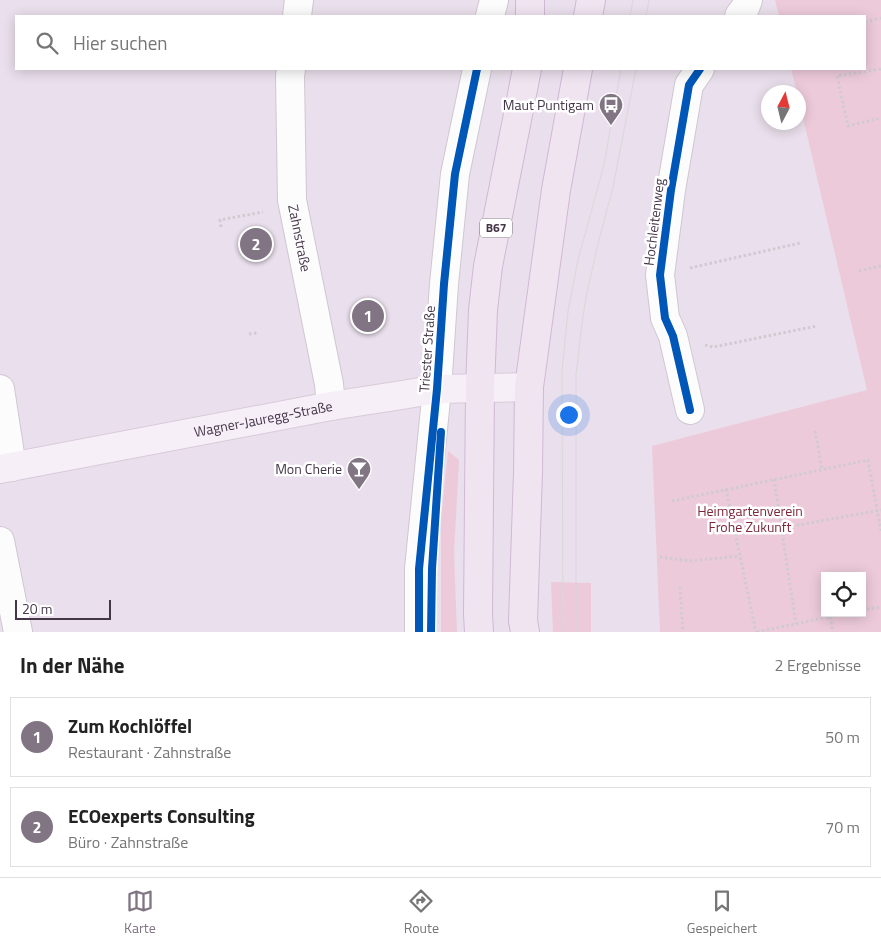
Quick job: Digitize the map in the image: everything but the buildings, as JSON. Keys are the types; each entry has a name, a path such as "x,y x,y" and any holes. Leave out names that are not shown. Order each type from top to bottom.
{"main road":[{"path":"530,0 530,15"},
{"path":"588,15 591,0"},
{"name":"B67","path":"479,632 480,388 483,310 488,266 527,70"},
{"path":"524,632 528,387 556,190 578,70"},
{"name":"Wagner-Jauregg-Straße","path":"6,468 331,406 437,389 528,387"}],"street":[{"path":"297,15 299,0"},
{"path":"490,15 494,0"},
{"path":"740,15 748,0"},
{"name":"Zahnstraße","path":"291,70 292,200 329,384 331,406"},
{"name":"Triester Straße","path":"419,632 419,569 437,389 444,284 455,174 477,70"},
{"name":"Hochleitenweg","path":"690,410 673,336 665,318 660,275 671,190 689,85 699,70"},
{"path":"0,389 6,468"},
{"path":"0,540 18,632"}],"path":[{"path":"866,22 881,18"},
{"path":"881,68 837,76 848,126 881,118"},
{"path":"221,227 220,220 293,206"},
{"path":"660,275 800,243"},
{"path":"859,271 881,266"},
{"path":"673,336 713,347 817,326"},
{"path":"249,334 257,333"},
{"path":"815,431 822,469"},
{"path":"672,501 868,460 879,510 881,531"},
{"path":"774,479 796,624"},
{"path":"726,490 756,632 830,617 833,632"},
{"path":"782,528 879,510"},
{"path":"660,557 691,561 740,556"},
{"path":"680,587 683,632"},
{"path":"866,609 881,606"}],"shaded area":[{"path":"0,0 881,0 881,632 0,632"}],"green space":[{"name":"Heimgartenverein Frohe Zukunft","path":"775,0 881,0 881,632 660,632 652,446 867,390 806,130 806,85 795,85 791,70 866,70 866,15 779,15"},
{"path":"448,451 459,460 454,553 457,632 441,632 441,520"},
{"path":"551,582 591,583 591,632 553,632"}],"tram line":[{"path":"630,15 633,0"},
{"path":"646,15 649,0"},
{"path":"563,632 562,372 568,311 578,260 604,165 621,70"},
{"path":"576,632 576,375 586,297 613,187 636,70"}],"cycle path":[{"path":"419,632 419,569 437,389 444,284 455,174 477,70"},
{"path":"690,410 673,336 665,318 660,275 671,190 689,85 699,70"},
{"path":"431,632 432,569 441,432"}],"place":[{"name":"Maut Puntigam","path":"611,126"},
{"name":"ECOexperts Consulting","path":"256,244"},
{"name":"Zum Kochlöffel","path":"368,316"},
{"name":"Mon Cherie","path":"359,490"}]}
